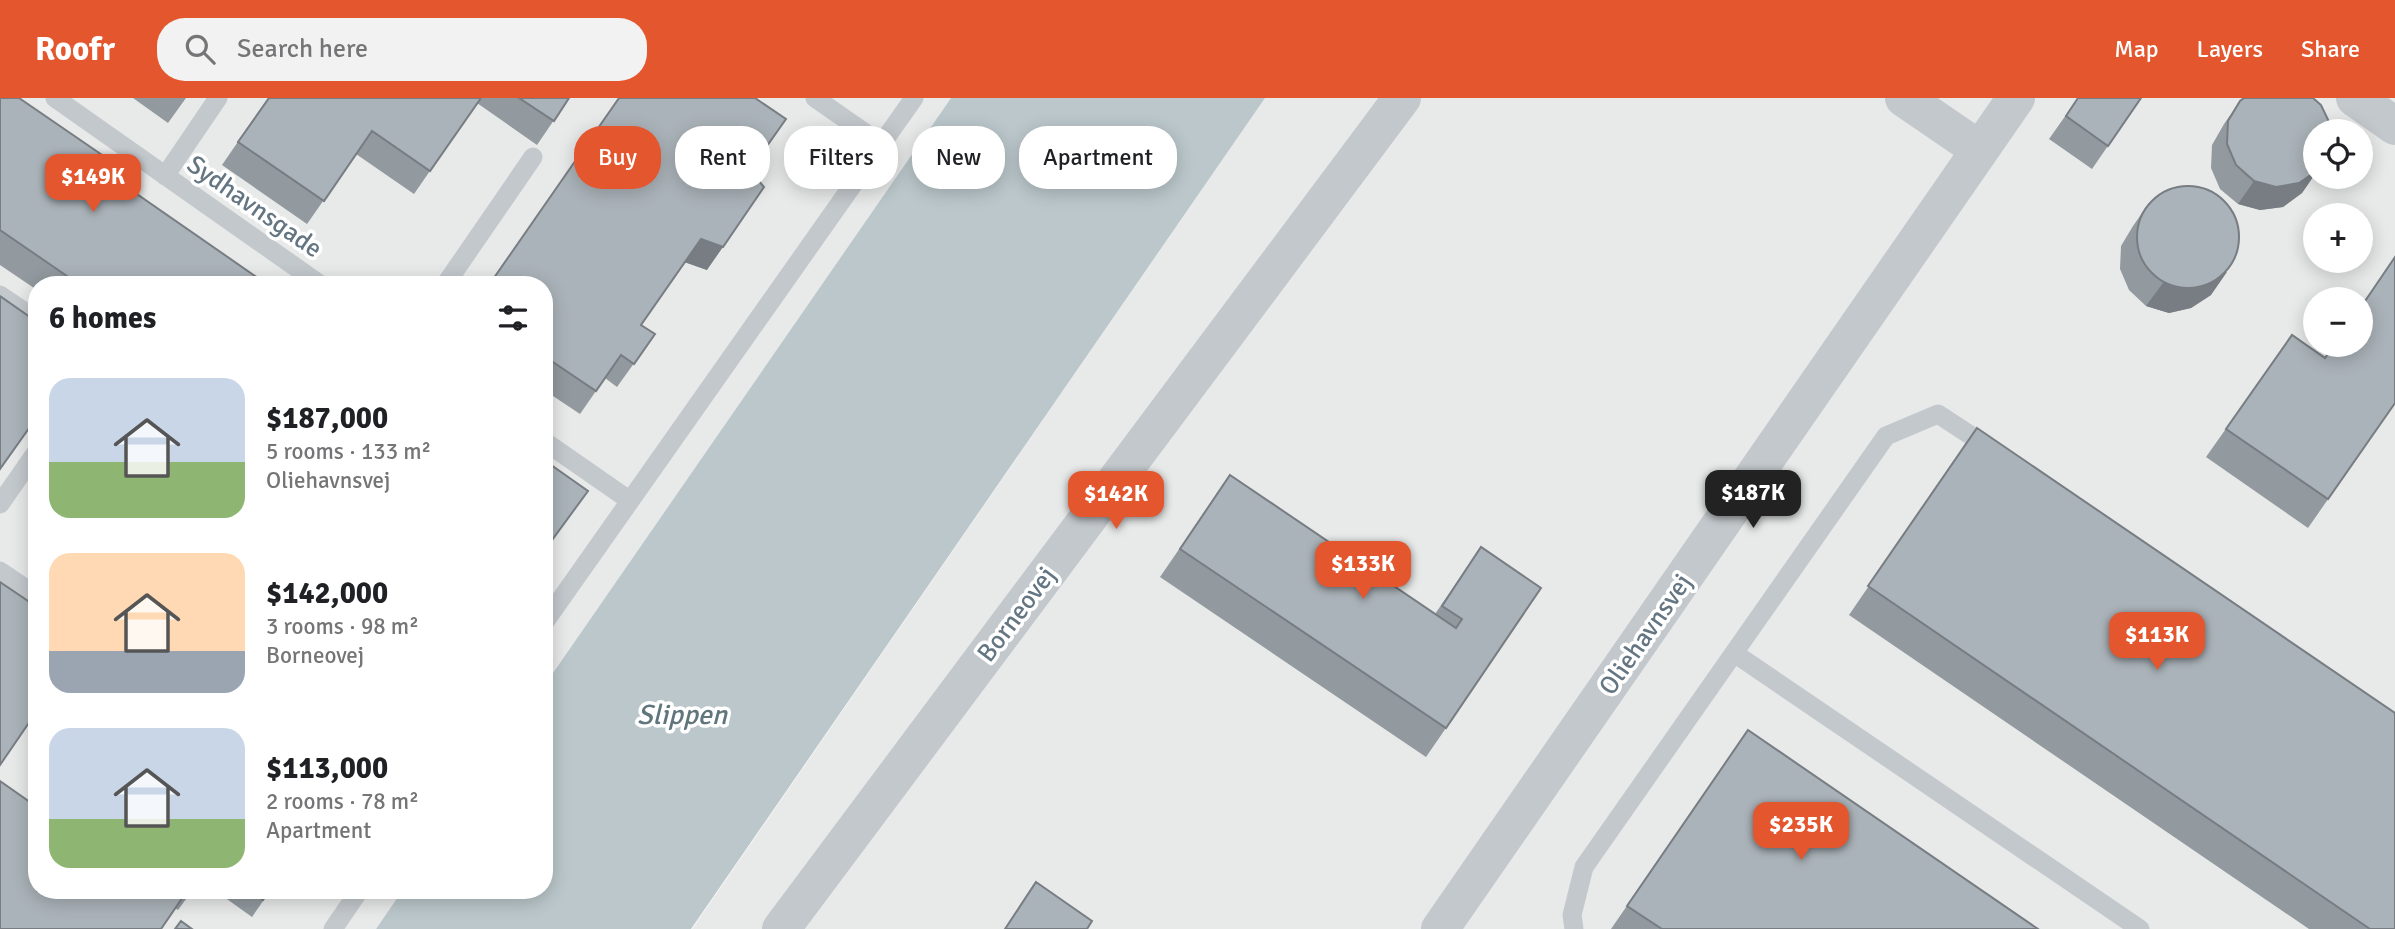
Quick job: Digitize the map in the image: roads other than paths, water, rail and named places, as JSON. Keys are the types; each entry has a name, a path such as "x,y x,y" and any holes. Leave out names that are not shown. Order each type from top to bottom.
{"street":[{"name":"Borneovej","path":"781,929 1402,98"},
{"path":"1904,98 1980,150"},
{"name":"Oliehavnsvej","path":"1440,929 2016,98"},
{"path":"2355,98 2395,126"}],"lane":[{"name":"Sydhavnsgade","path":"55,98 308,276"},
{"path":"165,176 218,98"},
{"path":"815,98 855,126"},
{"path":"894,126 914,98"},
{"path":"451,276 533,157"},
{"path":"553,609 849,189"},
{"path":"0,295 28,314"},
{"path":"1574,929 1572,915 1584,867 1886,436 1938,414 2007,459"},
{"path":"553,446 629,500"},
{"path":"0,504 28,464"},
{"path":"0,571 28,590"},
{"path":"1734,653 2140,929"},
{"path":"333,929 354,899"}],"water":[{"name":"Slippen","path":"951,98 1265,98 691,929 376,929 397,899 553,899 553,673 888,189 898,189 898,175 912,154 912,189 1005,189 1005,126 932,126"}]}
